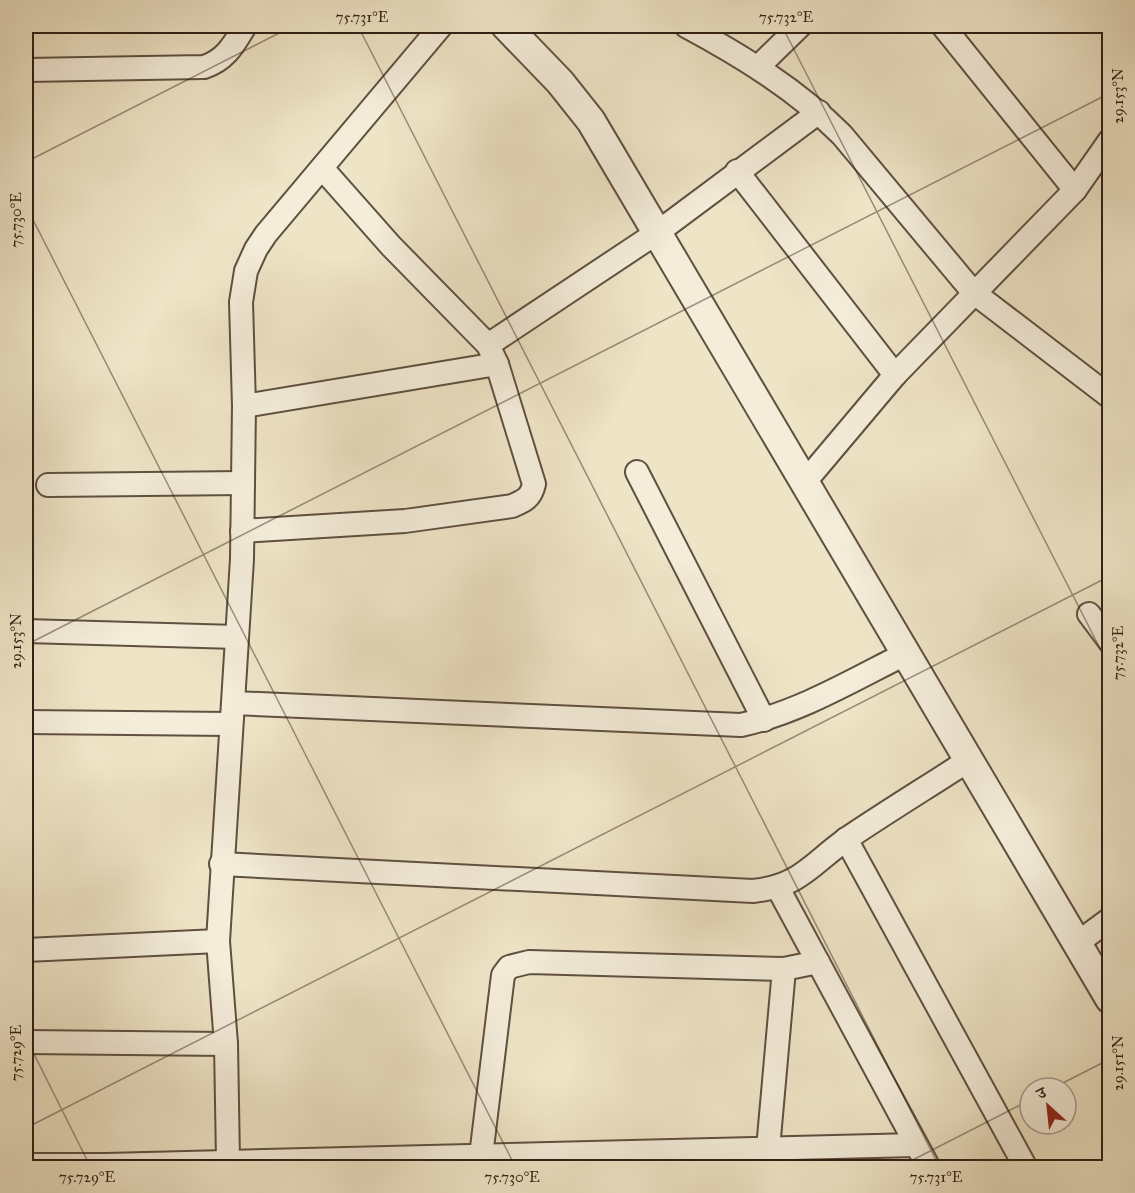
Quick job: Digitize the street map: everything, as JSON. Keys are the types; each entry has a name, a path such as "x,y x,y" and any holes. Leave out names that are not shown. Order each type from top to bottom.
{"street":[{"path":"26,70 204,67 228,54 245,26"},
{"path":"228,1161 226,1044 218,941 242,531 244,406 241,302 246,271 256,249 267,234 441,26"},
{"path":"506,26 560,82 591,121 804,483 907,652 1110,999"},
{"path":"687,26 758,67 819,112 842,135 973,292 1110,397"},
{"path":"758,67 800,26"},
{"path":"943,26 1075,190"},
{"path":"244,406 493,355 819,112"},
{"path":"804,483 895,375 973,292 1075,190 1110,140"},
{"path":"242,531 405,521 512,506 526,500 532,493 534,484 493,355 322,168"},
{"path":"737,171 895,375"},
{"path":"637,472 764,720"},
{"path":"48,485 243,483"},
{"path":"1089,614 1110,642"},
{"path":"26,631 237,638"},
{"path":"26,722 233,713 719,726 764,720 809,703 907,652"},
{"path":"221,864 753,891 778,888 797,878 846,839 969,760"},
{"path":"846,839 1026,1167"},
{"path":"778,888 929,1167"},
{"path":"1076,944 1110,919"},
{"path":"26,950 218,941"},
{"path":"481,1156 503,975 509,967 529,962 784,969 818,962"},
{"path":"768,1149 784,969"},
{"path":"26,1042 226,1044"},
{"path":"26,1164 768,1149 846,1157 916,1145"}]}
